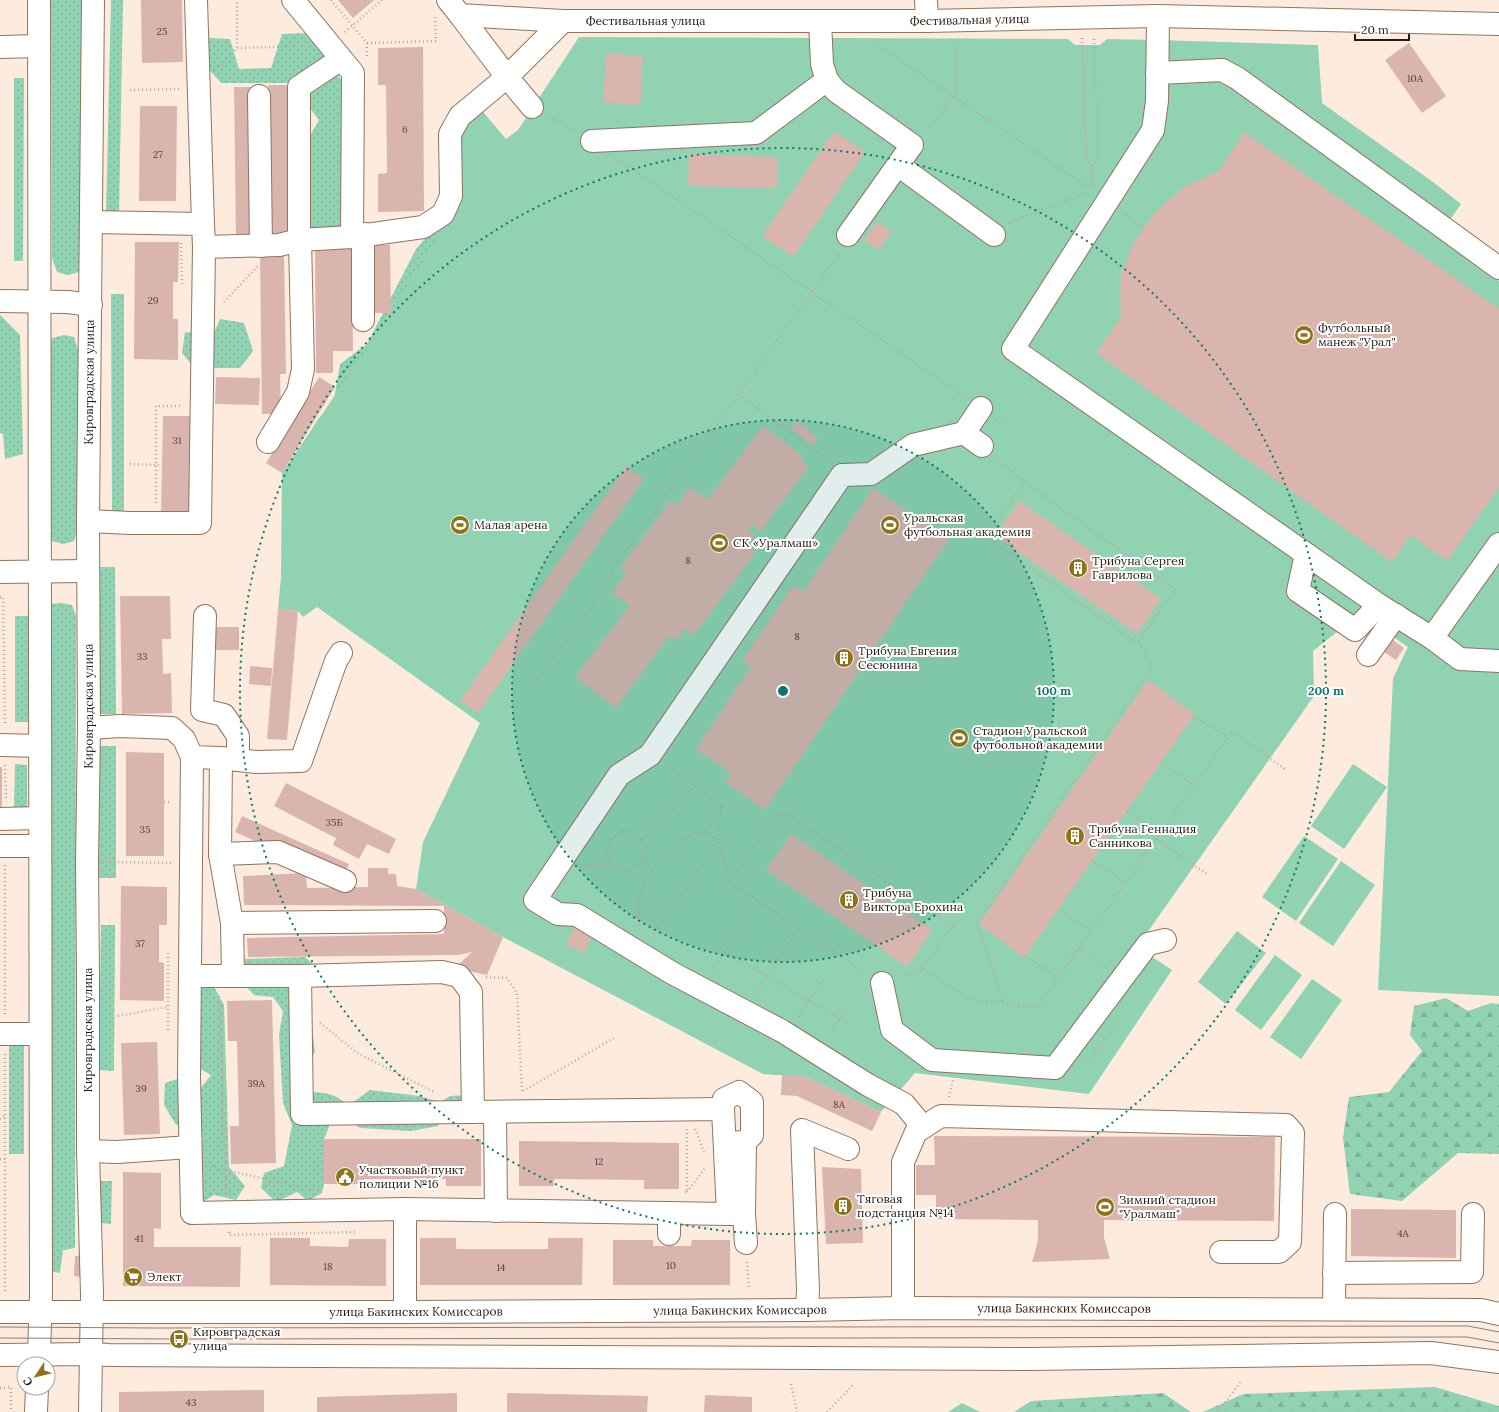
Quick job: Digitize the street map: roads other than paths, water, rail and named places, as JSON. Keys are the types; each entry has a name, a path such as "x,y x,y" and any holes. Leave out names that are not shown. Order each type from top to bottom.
{"main road":[{"path":"39,0 41,1311 39,1356"},
{"name":"Кировградская улица","path":"90,1412 92,1311 88,1151 87,862 89,728 87,571 93,0"},
{"path":"88,522 200,524 204,246 196,0"},
{"path":"293,0 353,73 358,235 363,245 363,320"},
{"path":"926,0 927,21"},
{"path":"448,10 532,107"},
{"name":"Фестивальная улица","path":"448,10 563,21 927,21 1151,11 1499,24"},
{"path":"1151,11 1157,73 1157,101 1153,130 1013,349 1306,554 1432,638 1460,659 1499,661"},
{"path":"204,246 279,245 299,240 423,227 443,214 451,196 450,134 460,116 507,77 563,21"},
{"path":"820,21 822,64 827,80 836,91 912,145 845,242"},
{"path":"0,47 39,46"},
{"path":"268,442 298,392 303,369 299,240 299,87 336,52"},
{"path":"1157,73 1222,70 1237,78 1499,268"},
{"path":"592,141 756,133 827,80"},
{"path":"260,96 261,246"},
{"path":"898,165 999,230"},
{"path":"91,222 203,224"},
{"path":"0,302 68,302 90,305"},
{"path":"924,1127 904,1104 868,1085 782,1031 672,973 576,915 558,914 535,900 620,775 650,755 842,475 871,474 913,445 964,433 981,408"},
{"path":"964,433 982,446"},
{"path":"1432,638 1499,544"},
{"path":"1306,554 1298,591 1355,630 1388,610"},
{"path":"0,572 87,571"},
{"path":"1368,655 1388,610"},
{"path":"206,616 202,710 224,715 238,736 229,759 220,854 232,924 226,976"},
{"path":"192,757 301,761 336,661 341,653"},
{"path":"89,728 120,726 172,728 184,739 192,757 189,1076 192,1212 405,1209 496,1211 667,1220 736,1214"},
{"path":"3,746 40,746"},
{"path":"3,819 40,818"},
{"path":"3,846 40,846"},
{"path":"220,854 278,852 345,881"},
{"path":"232,924 435,921"},
{"path":"882,983 892,1030 932,1060 1055,1068 1148,944 1164,940"},
{"path":"190,976 300,976 442,972 459,976 471,992 494,1112 496,1211"},
{"path":"300,976 302,1114 723,1109"},
{"path":"3,1034 40,1034"},
{"path":"735,1143 752,1135 752,1102 739,1092 724,1099 723,1109 735,1143 736,1214 746,1243"},
{"path":"903,1308 903,1162 916,1132 941,1116 1286,1125 1292,1134 1290,1242 1279,1252 1221,1252"},
{"path":"807,1310 808,1289 802,1130 848,1149"},
{"path":"88,1151 191,1154"},
{"path":"405,1209 405,1312"},
{"path":"1334,1309 1335,1214"},
{"path":"1334,1273 1472,1272 1473,1214"},
{"name":"улица Бакинских Комиссаров","path":"0,1312 405,1312 807,1310 903,1308 1334,1309 1490,1312"},
{"path":"56,1357 91,1354 124,1356 1031,1359 1431,1353 1499,1362"},
{"path":"0,1355 16,1357"},
{"path":"36,1412 37,1396"}],"tram line":[{"path":"0,1327 1468,1326 1499,1332"},
{"path":"0,1338 1467,1337 1499,1343"}],"place":[{"name":"Футбольный манеж \"Урал\"","path":"1304,335"},
{"name":"Малая арена","path":"460,525"},
{"name":"Уральская футбольная академия","path":"890,525"},
{"name":"СК «Уралмаш»","path":"719,543"},
{"name":"Трибуна Сергея Гаврилова","path":"1078,568"},
{"name":"Трибуна Евгения Сесюнина","path":"844,658"},
{"name":"Стадион Уральской футбольной академии","path":"959,738"},
{"name":"Трибуна Геннадия Санникова","path":"1075,836"},
{"name":"Трибуна Виктора Ерохина","path":"849,900"},
{"name":"Участковый пункт полиции №16","path":"345,1177"},
{"name":"Тяговая подстанция №14","path":"843,1206"},
{"name":"Зимний стадион \"Уралмаш\"","path":"1105,1207"},
{"name":"Элект","path":"133,1277"},
{"name":"Кировградская улица","path":"179,1339"}]}
